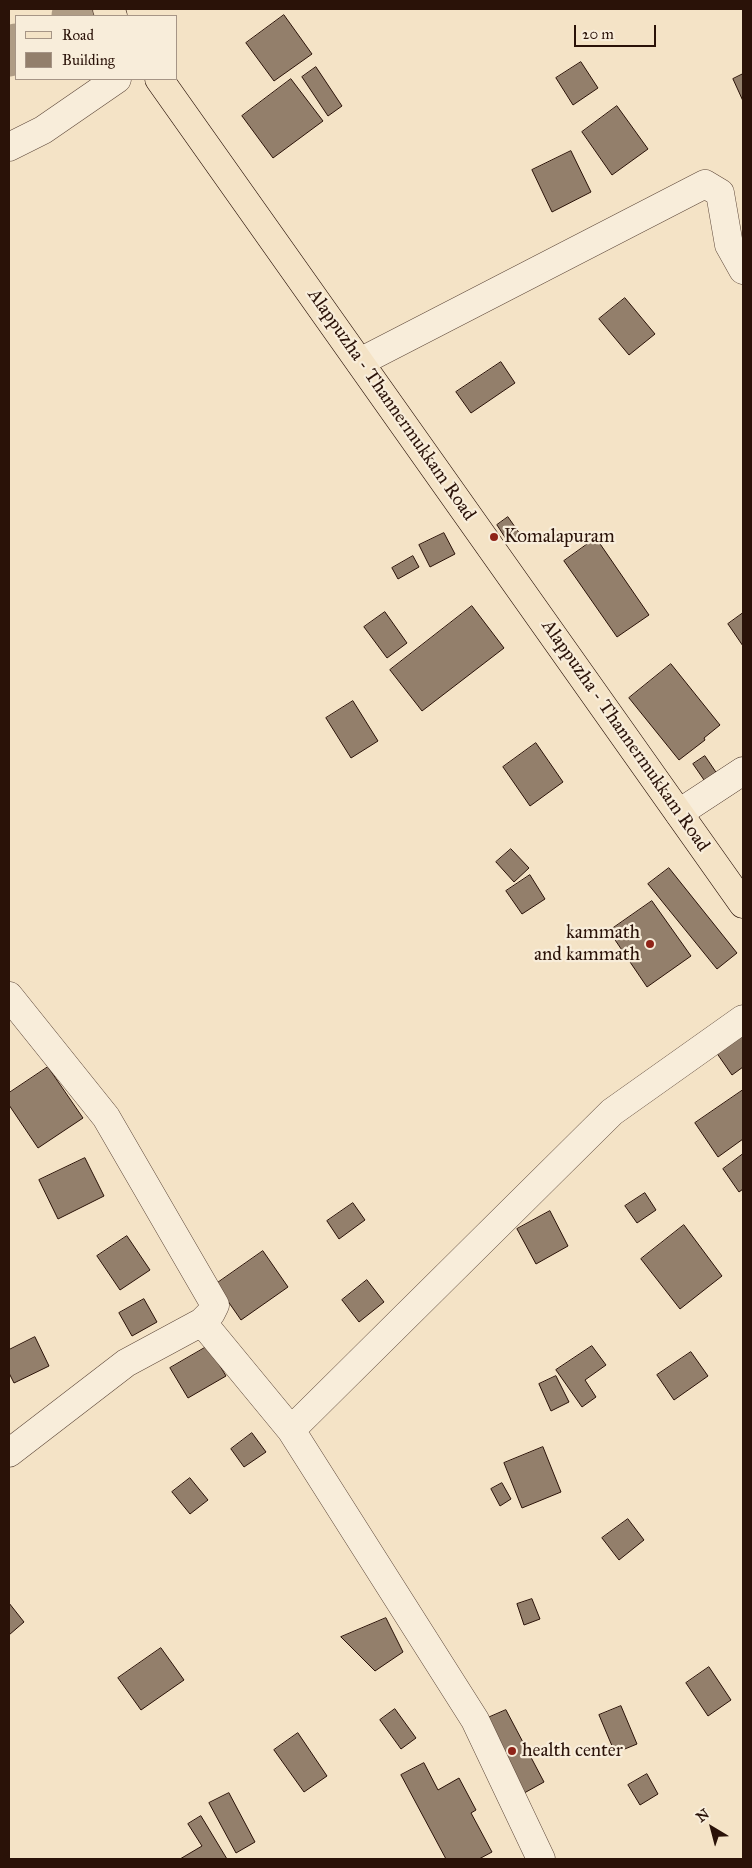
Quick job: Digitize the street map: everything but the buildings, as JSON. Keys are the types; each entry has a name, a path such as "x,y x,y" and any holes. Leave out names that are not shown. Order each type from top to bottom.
{"main road":[{"name":"Alappuzha - Thannermukkam Road","path":"160,80 743,904"}],"street":[{"path":"9,147 43,130 117,80"},
{"path":"360,362 705,184 720,193 729,244 743,270"},
{"path":"679,813 743,771"},
{"path":"9,996 106,1117 215,1305 211,1313 202,1322 126,1363 9,1453"},
{"path":"292,1430 612,1112 743,1019"},
{"path":"202,1322 292,1430 476,1720 541,1859"}],"waterway":[{"path":"78,15 90,9"},
{"path":"9,52 15,49"}],"place":[{"name":"Komalapuram","path":"494,537"},
{"name":"kammath and kammath","path":"650,944"},
{"name":"health center","path":"512,1751"}]}
